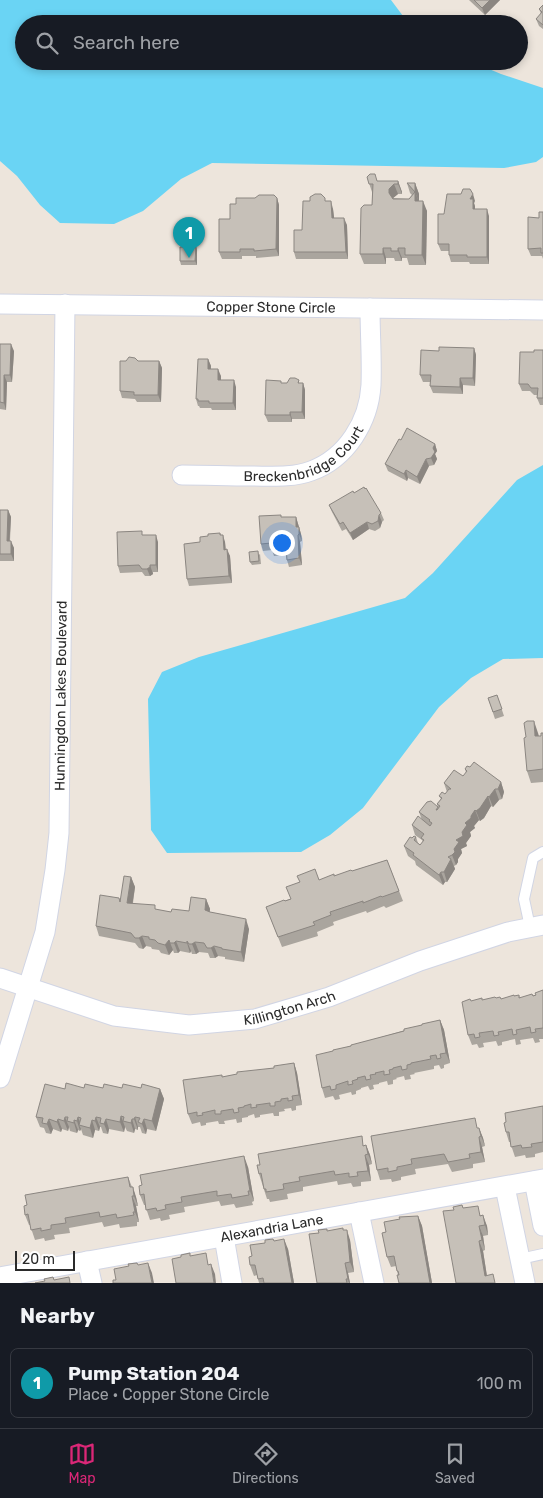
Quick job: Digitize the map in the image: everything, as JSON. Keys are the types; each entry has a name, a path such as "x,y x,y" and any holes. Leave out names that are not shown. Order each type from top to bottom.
{"street":[{"name":"Copper Stone Circle","path":"0,304 543,310"},
{"name":"Hunningdon Lakes Boulevard","path":"0,1078 45,932 56,870 59,832 65,304"},
{"name":"Breckenbridge Court","path":"182,475 286,476 311,471 325,464 343,450 353,439 362,423 369,400 371,385 370,308"},
{"name":"Killington Arch","path":"29,988 114,1016 189,1025 255,1019 329,997 420,961 508,932 537,926"},
{"path":"0,978 29,988"},
{"path":"538,1180 543,1226"},
{"name":"Alexandria Lane","path":"0,1277 538,1180"},
{"path":"505,1186 525,1283"},
{"path":"359,1212 374,1283"},
{"path":"224,1237 232,1283"},
{"path":"88,1261 92,1283"}],"lane":[{"path":"537,926 524,899 533,858 543,852"},
{"path":"520,1259 543,1254"}],"water":[{"path":"0,0 391,0 402,15 15,15 15,70 491,70 543,88 543,157 536,162 504,168 212,163 181,179 143,211 114,224 60,223 40,205 17,176 0,161"},
{"path":"543,465 543,658 503,659 471,678 439,707 363,808 330,835 301,852 167,853 151,830 148,699 162,672 199,657 405,598 433,573 517,480"}],"building":[{"path":"474,0 490,0 482,8"},
{"path":"543,5 543,25 536,19 542,12 539,9"},
{"path":"370,174 375,174 377,181 398,181 398,184 394,184 389,189 393,199 409,199 415,192 415,201 423,201 422,255 405,255 405,248 391,251 391,248 383,248 383,254 360,254 361,208 364,205 372,205 373,184 369,184 367,177"},
{"path":"407,183 415,183 415,192"},
{"path":"463,189 470,189 473,194 470,199 473,199 473,209 487,209 487,257 449,255 449,244 438,244 438,214 444,214 447,194 461,194"},
{"path":"315,194 321,194 325,201 331,201 332,218 344,218 346,252 294,252 294,230 302,230 303,201 310,201 310,197"},
{"path":"259,195 274,195 277,198 276,249 254,251 254,249 240,249 240,252 219,252 219,219 230,219 230,204 236,204 236,198 255,198"},
{"path":"539,212 543,212 543,253 541,253 541,248 528,249 528,217 539,218"},
{"path":"180,247 196,247 195,261 180,261"},
{"path":"0,344 11,344 10,375 4,375 4,403 0,402"},
{"path":"439,347 474,348 473,378 460,378 460,387 430,386 431,375 420,375 421,350 439,351"},
{"path":"534,350 543,350 543,398 537,398 538,388 531,388 528,384 519,384 520,352 534,352"},
{"path":"129,357 135,358 138,361 159,361 158,395 134,395 134,392 120,391 120,361 126,361"},
{"path":"198,359 208,359 208,369 218,369 218,380 234,380 233,403 209,403 209,401 198,401 196,399"},
{"path":"290,378 299,380 298,383 303,383 302,412 290,412 290,415 265,415 266,380 287,383"},
{"path":"407,428 435,444 433,448 435,452 431,458 426,459 417,477 406,470 404,474 385,464"},
{"path":"364,487 381,513 378,521 372,524 367,522 350,533 343,522 340,524 329,505"},
{"path":"0,510 8,510 7,541 11,541 11,554 0,554"},
{"path":"281,515 281,517 296,517 296,527 299,527 299,558 287,560 286,548 271,549 271,543 261,544 259,516"},
{"path":"142,531 142,535 156,535 156,565 150,565 147,569 142,569 139,565 118,566 117,532"},
{"path":"220,533 220,535 223,535 224,550 227,549 229,576 187,579 184,544 200,542 200,537"},
{"path":"258,551 259,561 250,562 249,552"},
{"path":"497,695 502,709 493,712 488,698"},
{"path":"534,721 535,736 541,736 541,733 543,733 543,769 527,771 524,723"},
{"path":"474,762 501,782 498,789 495,789 488,796 480,808 475,810 471,818 465,823 467,825 462,832 463,836 456,840 459,842 454,849 455,852 448,857 451,859 444,872 441,872 439,875 404,846 410,837 414,836 416,837 414,840 420,845 424,840 421,838 424,834 412,825 418,816 430,826 432,823 419,812 427,802 431,801 438,807 437,810 440,806 437,804 442,798 439,796 442,792 445,794 451,789 444,783 454,770 463,776 467,771 465,769 467,766 470,767"},
{"path":"387,860 399,891 330,912 331,915 313,922 315,925 278,937 266,907 291,899 286,887 300,882 297,876 315,869 319,880 334,874 334,876"},
{"path":"124,876 131,877 127,903 155,905 155,909 171,912 172,909 189,911 191,897 206,899 205,910 246,919 241,952 214,946 207,948 204,943 195,942 189,944 187,941 187,943 176,941 170,943 169,940 165,945 149,939 149,937 135,938 131,933 96,926 100,895 119,898 120,902"},
{"path":"543,990 543,1028 535,1029 536,1032 531,1033 530,1027 516,1030 517,1034 513,1035 512,1029 498,1032 499,1035 494,1036 493,1031 479,1033 480,1037 475,1038 474,1034 468,1035 462,1002 470,999 471,1001 495,997 500,997 501,999 514,995 519,995 519,998 532,994 533,996 536,995 535,993"},
{"path":"440,1020 446,1053 440,1054 441,1058 437,1059 436,1055 430,1056 431,1059 407,1065 407,1069 402,1070 401,1066 389,1070 390,1074 384,1075 384,1071 370,1075 371,1079 366,1080 365,1076 352,1081 353,1084 348,1085 348,1081 336,1085 336,1089 331,1090 330,1086 322,1088 316,1055"},
{"path":"294,1063 299,1095 292,1096 293,1100 288,1101 288,1098 281,1099 281,1101 275,1102 275,1106 270,1106 270,1103 256,1105 257,1107 251,1108 251,1104 238,1108 239,1112 234,1113 233,1109 221,1111 221,1114 215,1114 215,1110 197,1116 197,1112 188,1114 183,1080 222,1075 222,1077 237,1074 237,1072 274,1068 274,1066"},
{"path":"66,1083 84,1088 85,1084 103,1088 104,1084 122,1088 123,1084 141,1088 142,1084 160,1089 152,1121 144,1119 142,1124 138,1122 140,1118 135,1117 131,1123 123,1121 124,1117 121,1116 120,1122 106,1119 104,1124 100,1123 101,1118 96,1117 95,1121 92,1120 90,1128 79,1125 81,1118 78,1117 77,1121 74,1120 74,1123 67,1121 68,1117 65,1117 64,1121 58,1119 57,1122 49,1119 47,1124 42,1123 43,1118 36,1117 45,1084 65,1089"},
{"path":"543,1106 543,1142 531,1144 532,1147 522,1148 521,1145 511,1147 509,1132 506,1132 504,1123 506,1122 505,1113"},
{"path":"475,1118 481,1136 479,1137 481,1152 469,1154 470,1158 448,1162 444,1154 411,1159 412,1164 397,1167 397,1170 388,1172 388,1168 377,1170 371,1136"},
{"path":"362,1136 363,1146 366,1145 368,1154 365,1155 368,1171 357,1172 358,1176 349,1177 349,1173 335,1175 334,1171 299,1177 300,1181 283,1184 284,1189 266,1192 266,1189 264,1189 261,1173 259,1174 257,1165 260,1165 258,1154"},
{"path":"244,1156 250,1191 248,1191 249,1195 232,1198 231,1194 217,1196 217,1191 181,1197 182,1202 165,1205 166,1209 157,1211 156,1208 146,1210 144,1194 140,1195 139,1186 142,1185 140,1175"},
{"path":"128,1177 130,1187 133,1187 134,1215 117,1218 116,1214 100,1217 99,1212 65,1218 66,1223 51,1225 51,1229 31,1230 28,1214 25,1215 24,1206 27,1205 25,1195"},
{"path":"462,1205 463,1208 478,1206 480,1216 483,1215 485,1225 479,1226 482,1240 479,1241 485,1276 493,1274 495,1283 456,1283 443,1211 454,1210 453,1207"},
{"path":"418,1216 430,1283 399,1283 394,1256 387,1257 382,1233 386,1232 384,1222 400,1219 399,1217"},
{"path":"343,1228 343,1230 347,1230 350,1262 345,1263 347,1283 317,1283 309,1234 319,1233 318,1230 327,1229 327,1231"},
{"path":"273,1239 274,1241 284,1239 292,1283 264,1283 263,1278 258,1279 255,1265 250,1265 249,1257 252,1256 250,1245 265,1243 265,1240"},
{"path":"190,1253 190,1256 206,1253 208,1265 211,1264 214,1283 176,1283 172,1259"},
{"path":"137,1263 138,1265 148,1263 152,1283 113,1283 113,1280 116,1280 114,1269"},
{"path":"53,1277 54,1280 69,1277 70,1283 35,1283 45,1281 44,1279"}],"place":[{"name":"Pump Station 204","path":"189,258"}]}
